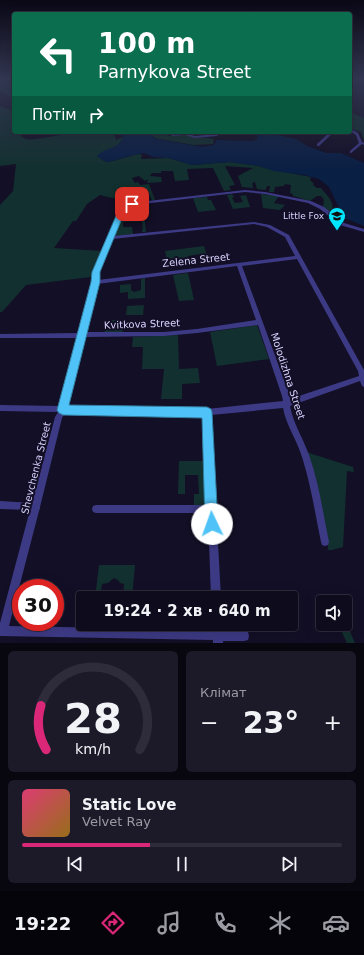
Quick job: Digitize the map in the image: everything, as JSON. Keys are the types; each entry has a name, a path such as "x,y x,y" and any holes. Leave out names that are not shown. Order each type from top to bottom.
{"street":[{"path":"351,152 362,143 358,134 352,130"},
{"path":"170,134 209,136 218,134"},
{"path":"318,145 330,134"},
{"name":"Shevchenka Street","path":"2,631 59,417 63,410 96,282 96,272 121,213 126,207 132,204 245,191 280,195 309,202 322,208 342,224 364,231"},
{"path":"0,408 207,412 286,404 363,380 361,371 285,234 268,226 256,223 110,238"},
{"name":"Zelena Street","path":"96,282 299,257"},
{"name":"Molodizhna Street","path":"239,264 286,396 286,409 305,454 313,482 325,542"},
{"name":"Kvitkova Street","path":"0,336 81,336 186,332 260,322"},
{"path":"207,412 216,591"},
{"path":"0,505 30,506 36,508"},
{"path":"96,509 211,509"},
{"path":"2,631 218,639 244,636"}],"green space":[{"path":"0,109 9,109 12,110 12,134 22,134 21,136 25,139 45,138 69,134 112,134 116,140 123,137 116,147 98,156 104,161 109,162 138,154 142,155 141,159 168,158 192,165 230,162 259,166 311,177 310,180 314,184 313,185 317,188 321,188 330,199 333,208 331,213 323,208 324,200 321,196 317,196 310,201 293,196 293,194 290,193 291,185 285,184 284,186 275,187 274,192 269,192 270,186 267,186 266,190 257,189 255,182 252,183 253,188 242,187 238,176 253,168 225,166 235,185 229,186 231,190 224,191 213,168 187,169 189,180 175,181 173,171 152,173 150,176 161,177 162,182 147,183 148,179 145,181 139,176 132,178 135,183 138,182 140,185 149,184 155,200 152,200 148,191 136,192 138,201 135,202 133,195 127,197 131,202 129,202 100,195 87,204 76,221 73,221 54,248 102,251 91,277 26,285 2,312 0,312 0,205 13,191 16,164 0,166"},
{"path":"352,113 364,118 364,141 361,132 352,129"},
{"path":"151,134 165,134 169,136 186,135 214,139 213,144 194,145 155,138"},
{"path":"232,194 234,197 232,198 235,203 243,202 240,196 246,195 250,207 233,209 227,195"},
{"path":"261,194 279,196 274,203 285,205 280,210 263,208"},
{"path":"207,197 208,200 211,200 216,210 198,212 193,198"},
{"path":"143,204 146,232 142,232 142,221 123,222 123,227 132,227 133,234 117,236 114,234 121,218 127,210"},
{"path":"204,246 209,263 204,263 201,254 188,256 190,264 182,263 178,259 167,260 165,251"},
{"path":"188,273 194,300 179,301 173,275"},
{"path":"145,278 145,298 128,299 128,292 120,293 120,285 131,284 131,290 134,292 141,290 141,279"},
{"path":"144,305 143,315 126,315 127,306"},
{"path":"107,320 125,320 122,334 104,334"},
{"path":"257,325 269,359 217,366 210,332"},
{"path":"178,335 179,369 198,368 200,383 182,384 182,399 161,399 164,369 142,369 143,347 132,347 133,337"},
{"path":"304,449 309,453 353,467 354,472 347,471 343,547 328,550 328,542"},
{"path":"179,461 205,461 206,502 202,506 194,506 194,494 199,494 198,475 185,475 185,494 178,494"},
{"path":"99,565 135,565 133,591 124,591 124,584 120,583 114,578 108,583 102,584 101,591 96,591"},
{"path":"341,631 350,631 355,643 347,643"}],"water":[{"path":"121,134 150,134 156,139 202,147 214,145 217,140 253,141 257,139 258,134 271,134 296,139 307,146 326,153 341,153 364,163 364,226 344,218 329,187 319,179 304,175 274,171 259,166 230,162 192,165 168,158 153,157 144,153 109,162 104,161 97,156 118,144 123,137"}],"place":[{"name":"Little Fox","path":"337,231"}],"route":[{"path":"132,204 123,210 119,216 96,272 96,282 63,410 207,412 212,524"}]}
